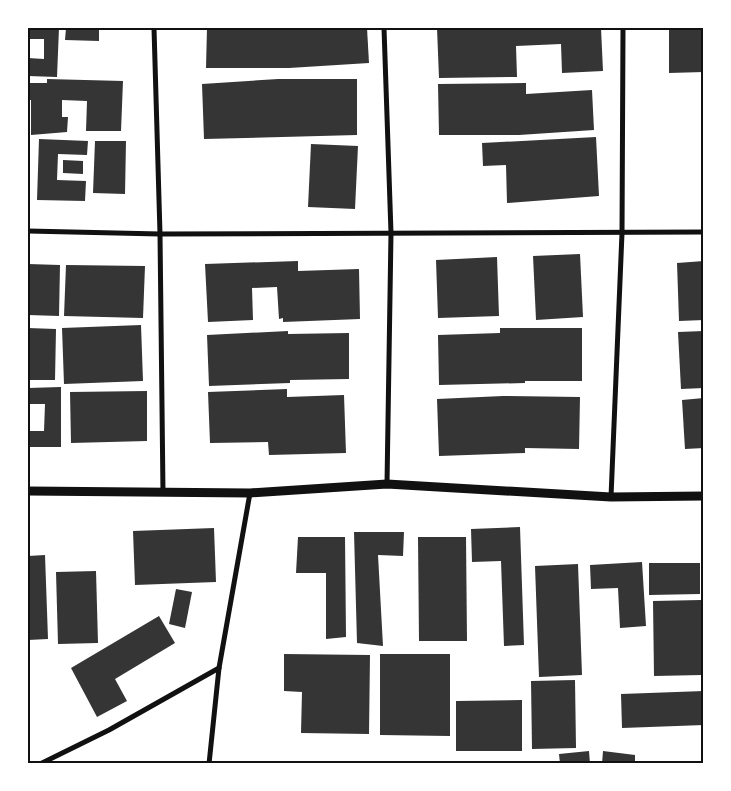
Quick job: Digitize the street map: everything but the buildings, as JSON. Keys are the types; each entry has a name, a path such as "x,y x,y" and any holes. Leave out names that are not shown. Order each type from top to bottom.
{"street":[{"path":"154,28 160,234 163,493"},
{"path":"384,28 391,233 388,484"},
{"path":"611,497 622,234 623,28"},
{"path":"28,231 160,234 622,234 704,232"},
{"path":"28,491 250,493 388,484 611,497 704,496"},
{"path":"209,764 219,668 250,493"},
{"path":"40,764 109,730 219,668"}]}
